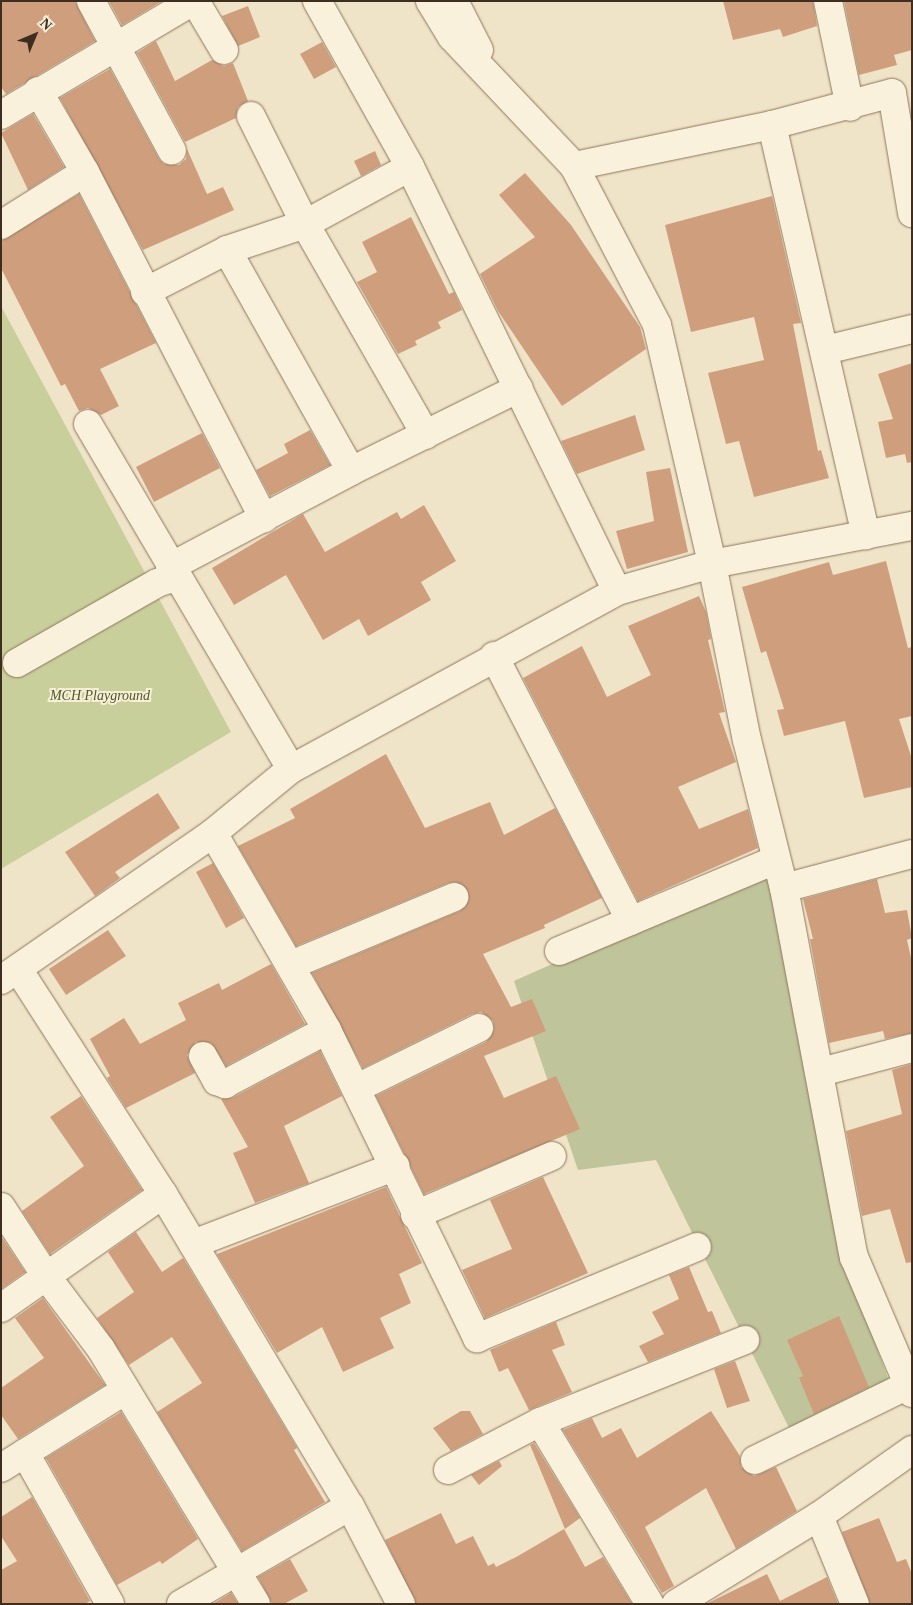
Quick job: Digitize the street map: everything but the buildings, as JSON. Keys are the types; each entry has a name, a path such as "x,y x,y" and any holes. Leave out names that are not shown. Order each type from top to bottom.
{"street":[{"path":"91,1 172,151"},
{"path":"4,108 38,91 194,1 224,50"},
{"path":"317,1 410,167 617,590"},
{"path":"430,1 452,37 574,166 657,325 712,564 747,740 784,888 821,1072 854,1257 910,1389 756,1460"},
{"path":"454,1 498,84"},
{"path":"828,1 850,106"},
{"path":"574,166 772,125 850,106 902,90 912,213"},
{"path":"38,91 85,172 145,292 264,519"},
{"path":"252,116 305,224 426,435"},
{"path":"772,125 866,535"},
{"path":"145,292 227,250 305,224 410,167"},
{"path":"1,225 85,172"},
{"path":"227,250 351,471"},
{"path":"825,350 912,330"},
{"path":"17,663 264,519 351,471 519,388"},
{"path":"88,424 173,572 291,769"},
{"path":"400,1604 350,1506 163,1194 10,974 213,833 291,769 617,590 712,564 912,526"},
{"path":"494,656 631,921"},
{"path":"213,833 327,1030 396,1166 415,1215 477,1338 697,1247"},
{"path":"784,888 912,854"},
{"path":"559,951 776,860"},
{"path":"291,965 454,896"},
{"path":"356,1088 479,1028"},
{"path":"203,1056 217,1081 226,1084 327,1030"},
{"path":"821,1072 912,1048"},
{"path":"415,1215 552,1156"},
{"path":"193,1244 396,1166"},
{"path":"1,1308 163,1194"},
{"path":"1,1208 46,1276 101,1349 256,1604"},
{"path":"448,1470 540,1422 745,1340"},
{"path":"1,1468 126,1390"},
{"path":"540,1422 650,1604"},
{"path":"676,1604 819,1516 912,1450"},
{"path":"25,1453 110,1604"},
{"path":"181,1604 350,1506"},
{"path":"819,1516 855,1604"}],"green space":[{"name":"MCH Playground","path":"1,306 231,732 1,869"},
{"path":"777,864 844,1257 894,1395 798,1446 656,1160 578,1170 514,981"}]}
